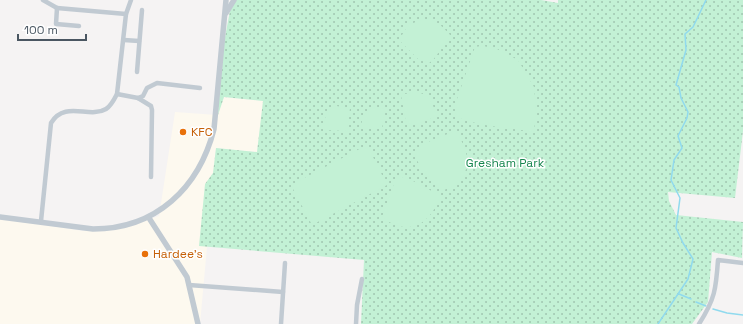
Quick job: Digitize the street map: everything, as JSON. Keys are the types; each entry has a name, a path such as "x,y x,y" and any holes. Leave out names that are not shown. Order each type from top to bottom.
{"street":[{"path":"43,0 57,8 126,14"},
{"path":"41,221 49,128 53,119 66,112 106,109 112,103 117,94 126,14 131,0"},
{"path":"0,217 41,221 93,229 107,229 149,218 162,210 183,190 198,170 210,146 214,129 226,0"},
{"path":"224,15 234,0"},
{"path":"57,8 56,24 79,26"},
{"path":"137,72 142,10"},
{"path":"124,40 139,41"},
{"path":"138,98 143,96 147,88 157,83 200,88"},
{"path":"117,94 138,98 151,106 151,177"},
{"path":"149,218 187,277 198,324"},
{"path":"699,324 711,305 716,289 718,260 743,263"},
{"path":"281,324 285,263"},
{"path":"356,324 357,305 362,279"},
{"path":"189,285 283,292"}],"shaded area":[{"path":"224,97 264,101 257,152 216,148 200,324 0,324 0,218 83,231 119,229 159,216 175,112 217,115"}],"green space":[{"name":"Gresham Park","path":"232,0 541,0 558,3 558,0 743,0 743,131 735,198 668,192 669,201 676,215 743,222 742,258 712,252 708,302 692,324 361,324 364,260 199,246 205,184 213,173 216,148 257,152 263,101 224,97 218,115 222,53"},
{"path":"424,19 436,22 451,36 433,60 429,63 419,60 399,40 408,25"},
{"path":"482,46 495,48 518,60 534,87 536,109 534,132 464,120 456,114 455,105 475,47"},
{"path":"414,92 424,94 430,100 434,107 436,117 413,125 406,123 401,95"},
{"path":"336,106 350,108 347,131 324,130 324,122 327,113"},
{"path":"376,107 385,109 382,129 361,128 364,114"},
{"path":"455,131 466,152 467,166 460,180 453,186 442,191 422,169 415,153 428,142"},
{"path":"367,145 387,185 312,225 291,185"},
{"path":"397,175 418,183 440,196 431,214 417,225 401,227 382,217"}],"waterway":[{"path":"658,324 688,279 693,259 676,228 680,198 671,180 674,160 682,148 678,136 687,118 688,112 681,98 679,87 676,85 686,50 685,34 693,27 706,0"},
{"path":"679,294 691,299"},
{"path":"696,302 706,306"},
{"path":"713,309 743,315"}],"place":[{"name":"KFC","path":"183,132"},
{"name":"Hardee's","path":"145,254"}]}
